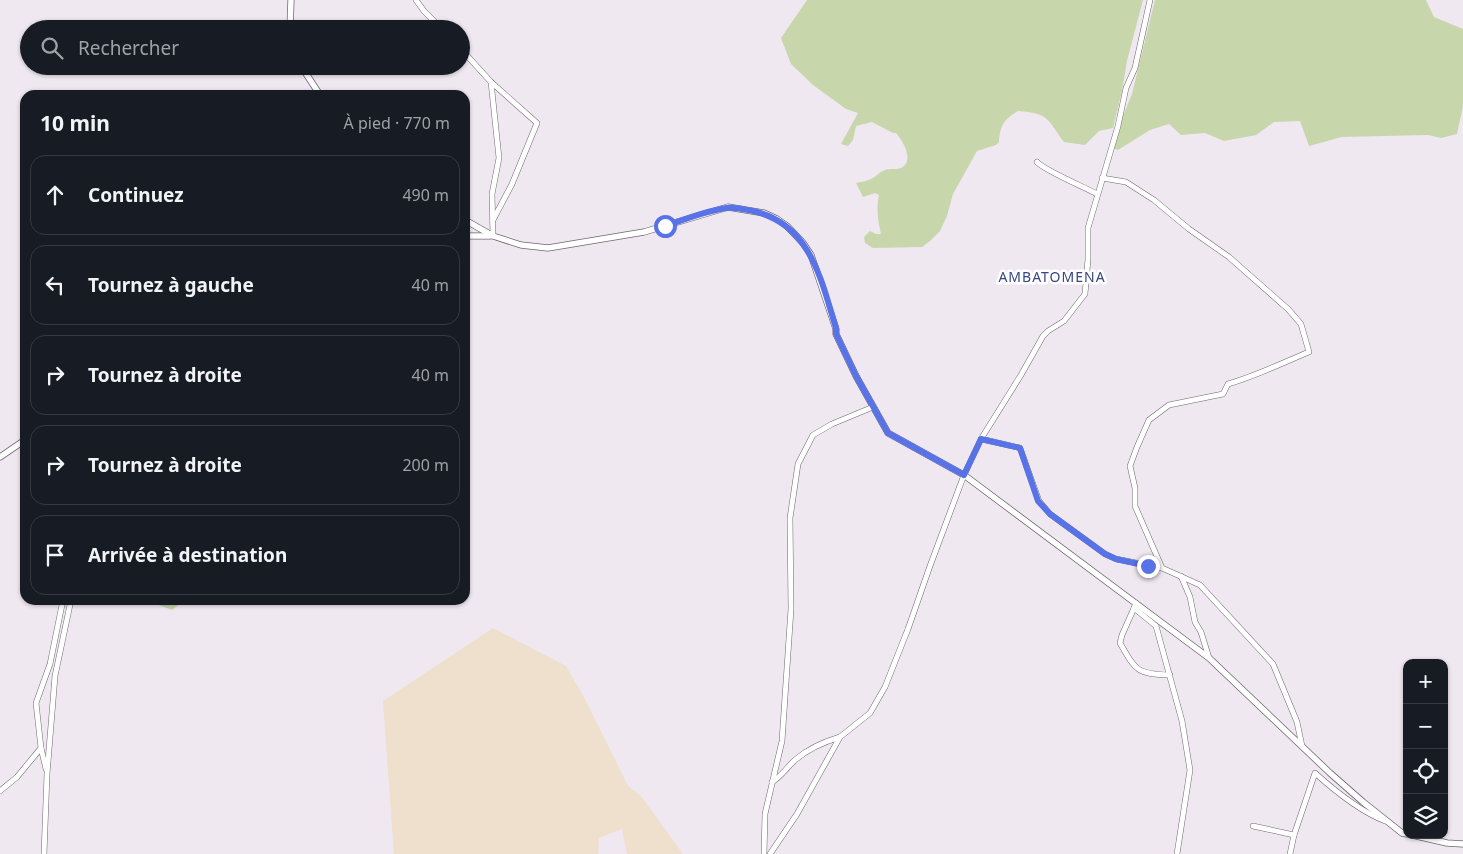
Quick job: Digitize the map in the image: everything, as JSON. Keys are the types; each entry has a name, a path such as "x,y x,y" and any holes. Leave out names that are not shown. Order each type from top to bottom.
{"street":[{"path":"290,20 291,0"},
{"path":"416,0 433,20"},
{"path":"770,854 797,814 840,737 870,713 885,687 908,630 964,475 981,439 1043,336 1064,321 1085,294 1088,228 1118,126 1126,88 1135,68 1150,0"},
{"path":"470,59 491,82 537,122 512,184 492,220"},
{"path":"308,75 317,90"},
{"path":"491,82 499,158 492,194 493,236"},
{"path":"1037,162 1041,167 1051,170 1097,194"},
{"path":"1102,178 1126,182 1154,200 1189,229 1229,257 1288,309 1301,324 1309,352 1249,378 1228,384 1223,394 1168,405 1149,420 1130,466 1135,488 1134,506 1162,568"},
{"path":"470,223 493,236 520,245 548,248 644,232 728,208 764,214 777,219 787,226 811,255 836,328 836,334 856,376 888,433 964,475 1135,605 1209,658 1363,802 1403,833"},
{"path":"470,236 493,236"},
{"path":"764,854 765,814 782,741 791,609 790,518 798,464 812,435 832,424 873,407"},
{"path":"981,439 1020,448 1038,501 1050,514 1090,544 1116,559 1162,568 1200,585 1273,664 1297,722 1302,746"},
{"path":"0,457 20,443"},
{"path":"1181,576 1190,597 1195,622 1201,632 1209,658"},
{"path":"47,774 41,748 36,703 50,664 62,605"},
{"path":"44,854 47,774 55,676 70,605"},
{"path":"1135,605 1156,626 1182,722 1190,770 1177,854"},
{"path":"1135,605 1120,643 1134,667 1148,674 1170,675"},
{"path":"772,782 779,778 795,760 822,742 840,737"},
{"path":"0,791 16,777 41,748"},
{"path":"1290,854 1294,835 1315,773 1332,789 1376,818 1390,823"},
{"path":"1253,826 1294,835"},
{"path":"1430,839 1463,844"}],"shaded area":[{"path":"493,628 566,666 586,701 628,786 641,796 683,854 627,854 622,829 599,838 598,854 394,854 383,701"}],"green space":[{"path":"807,0 1143,0 1127,61 1113,128 1099,131 1085,145 1064,142 1050,123 1042,116 1036,113 1018,111 1009,117 1004,124 1000,132 999,142 996,145 977,151 953,194 947,216 940,231 930,241 922,247 873,248 865,243 864,237 870,231 881,234 878,215 879,195 875,193 863,197 856,183 871,179 885,170 901,168 907,161 906,151 896,133 872,122 856,126 853,140 848,146 841,144 858,113 846,109 813,85 791,64 781,38"},
{"path":"1155,0 1426,0 1434,17 1463,29 1463,106 1457,134 1441,138 1428,135 1342,137 1309,146 1300,121 1274,122 1256,135 1224,141 1205,133 1181,135 1169,124 1150,130 1118,150 1110,147 1132,94"},
{"path":"158,605 178,605 172,610"}],"district":[{"name":"AMBATOMENA","path":"1052,276"}],"route":[{"path":"665,226 728,208 740,208 764,214 777,219 787,226 803,243 816,265 836,328 836,334 856,376 888,433 964,475 981,439 1020,448 1038,501 1050,514 1105,554 1116,559 1148,566"}]}
